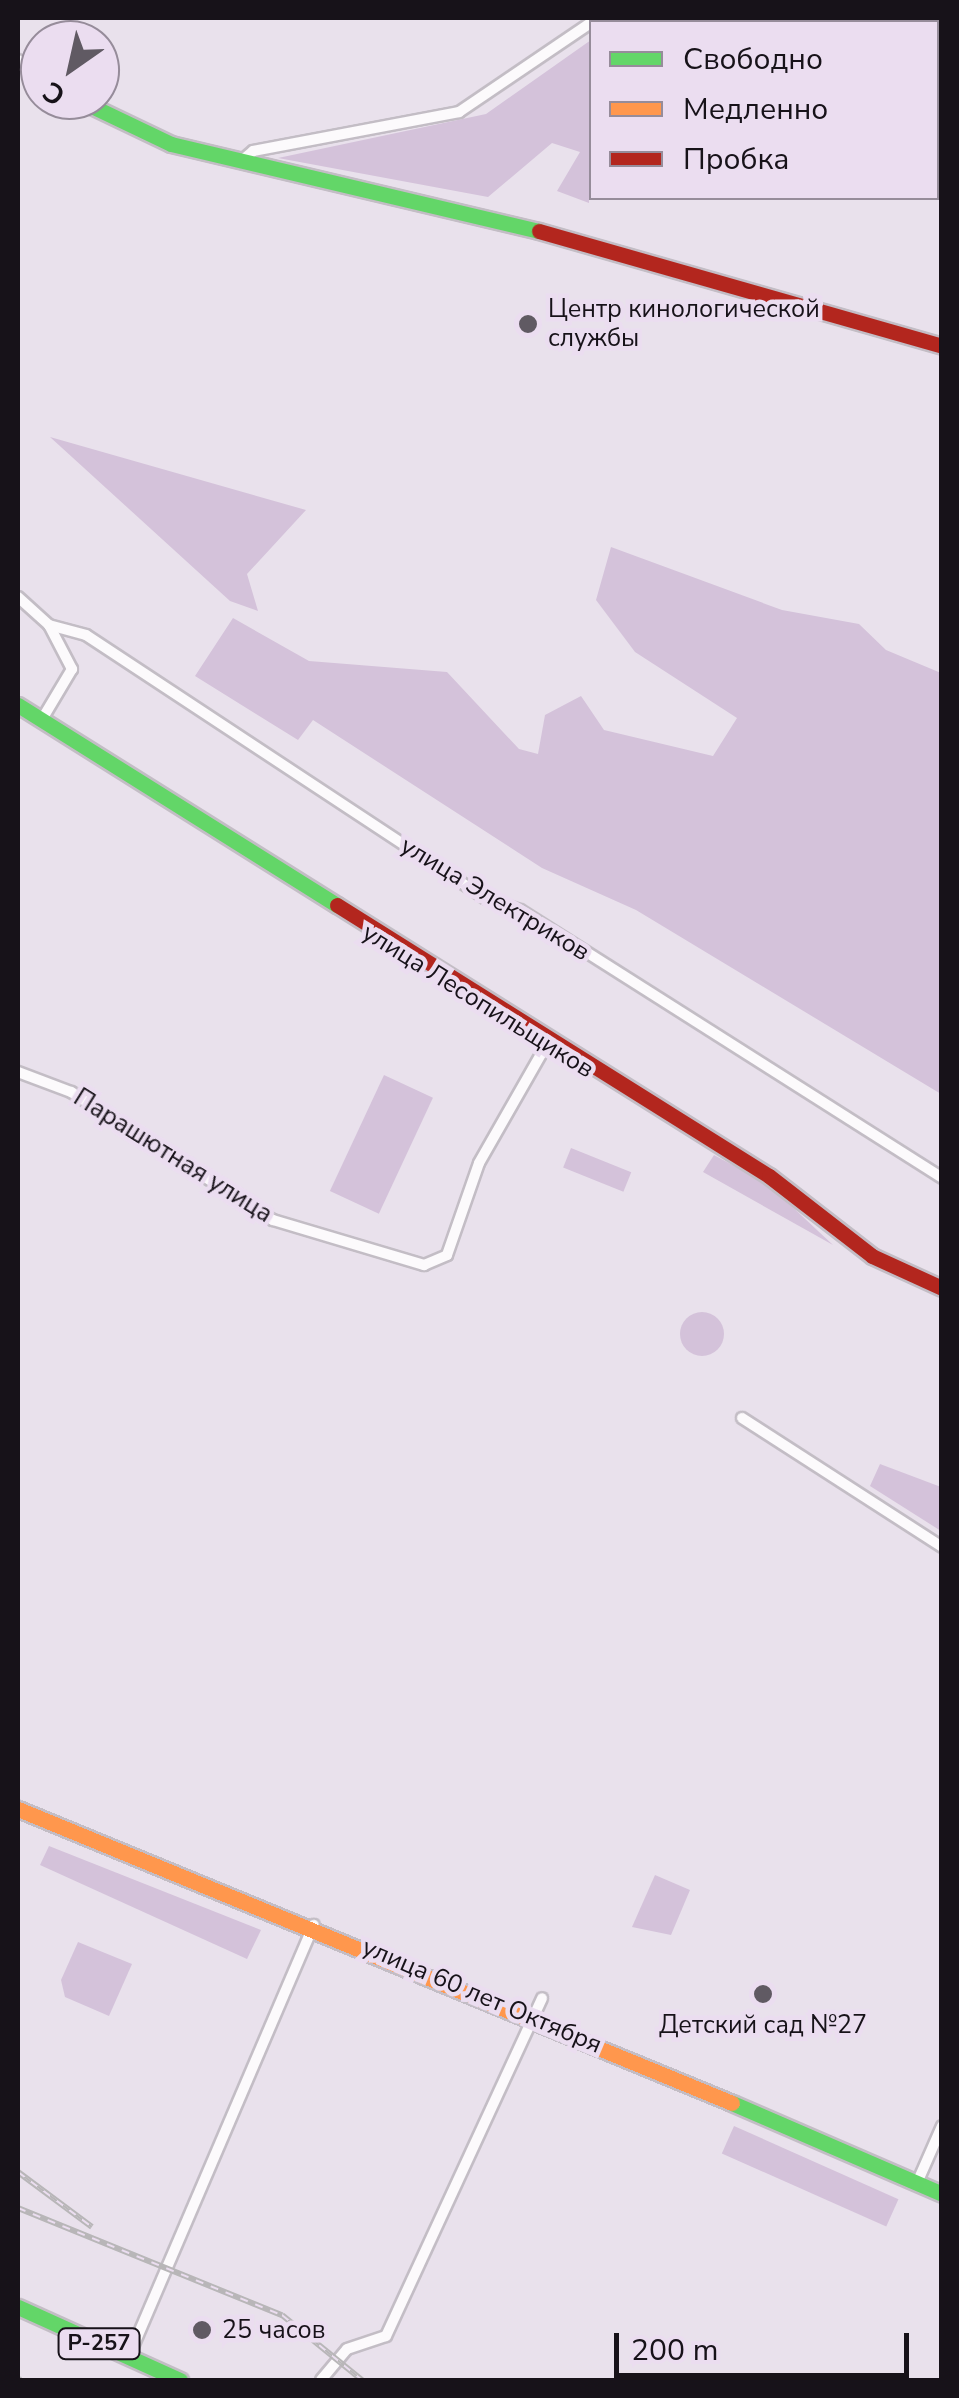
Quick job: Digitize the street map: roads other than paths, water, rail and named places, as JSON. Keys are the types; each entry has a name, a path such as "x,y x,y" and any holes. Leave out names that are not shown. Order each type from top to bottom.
{"main road":[{"path":"120,120 171,144 240,163 412,195 942,346"},
{"name":"улица Лесопильщиков","path":"18,706 547,1044 769,1176 872,1256 942,1288"},
{"name":"улица 60 лет Октября","path":"18,1809 532,2016 942,2194"},
{"name":"Р-257","path":"18,2307 180,2380"}],"street":[{"path":"240,163 253,151 458,112 589,24"},
{"path":"18,598 49,625 72,670 40,722"},
{"name":"улица Электриков","path":"49,625 86,635 485,898 520,910 942,1178"},
{"name":"Парашютная улица","path":"18,1072 71,1092 274,1220 403,1262 445,1258 479,1163 547,1044"},
{"path":"742,1418 942,1547"},
{"path":"128,2357 314,1926"},
{"path":"321,2380 347,2350 386,2336 542,1998"},
{"path":"917,2183 942,2126"}],"railway":[{"path":"18,2172 92,2227"},
{"path":"18,2208 282,2315 362,2380"}],"place":[{"name":"Центр кинологической службы","path":"528,324"},
{"name":"Детский сад №27","path":"763,1994"},
{"name":"25 часов","path":"202,2330"}]}
